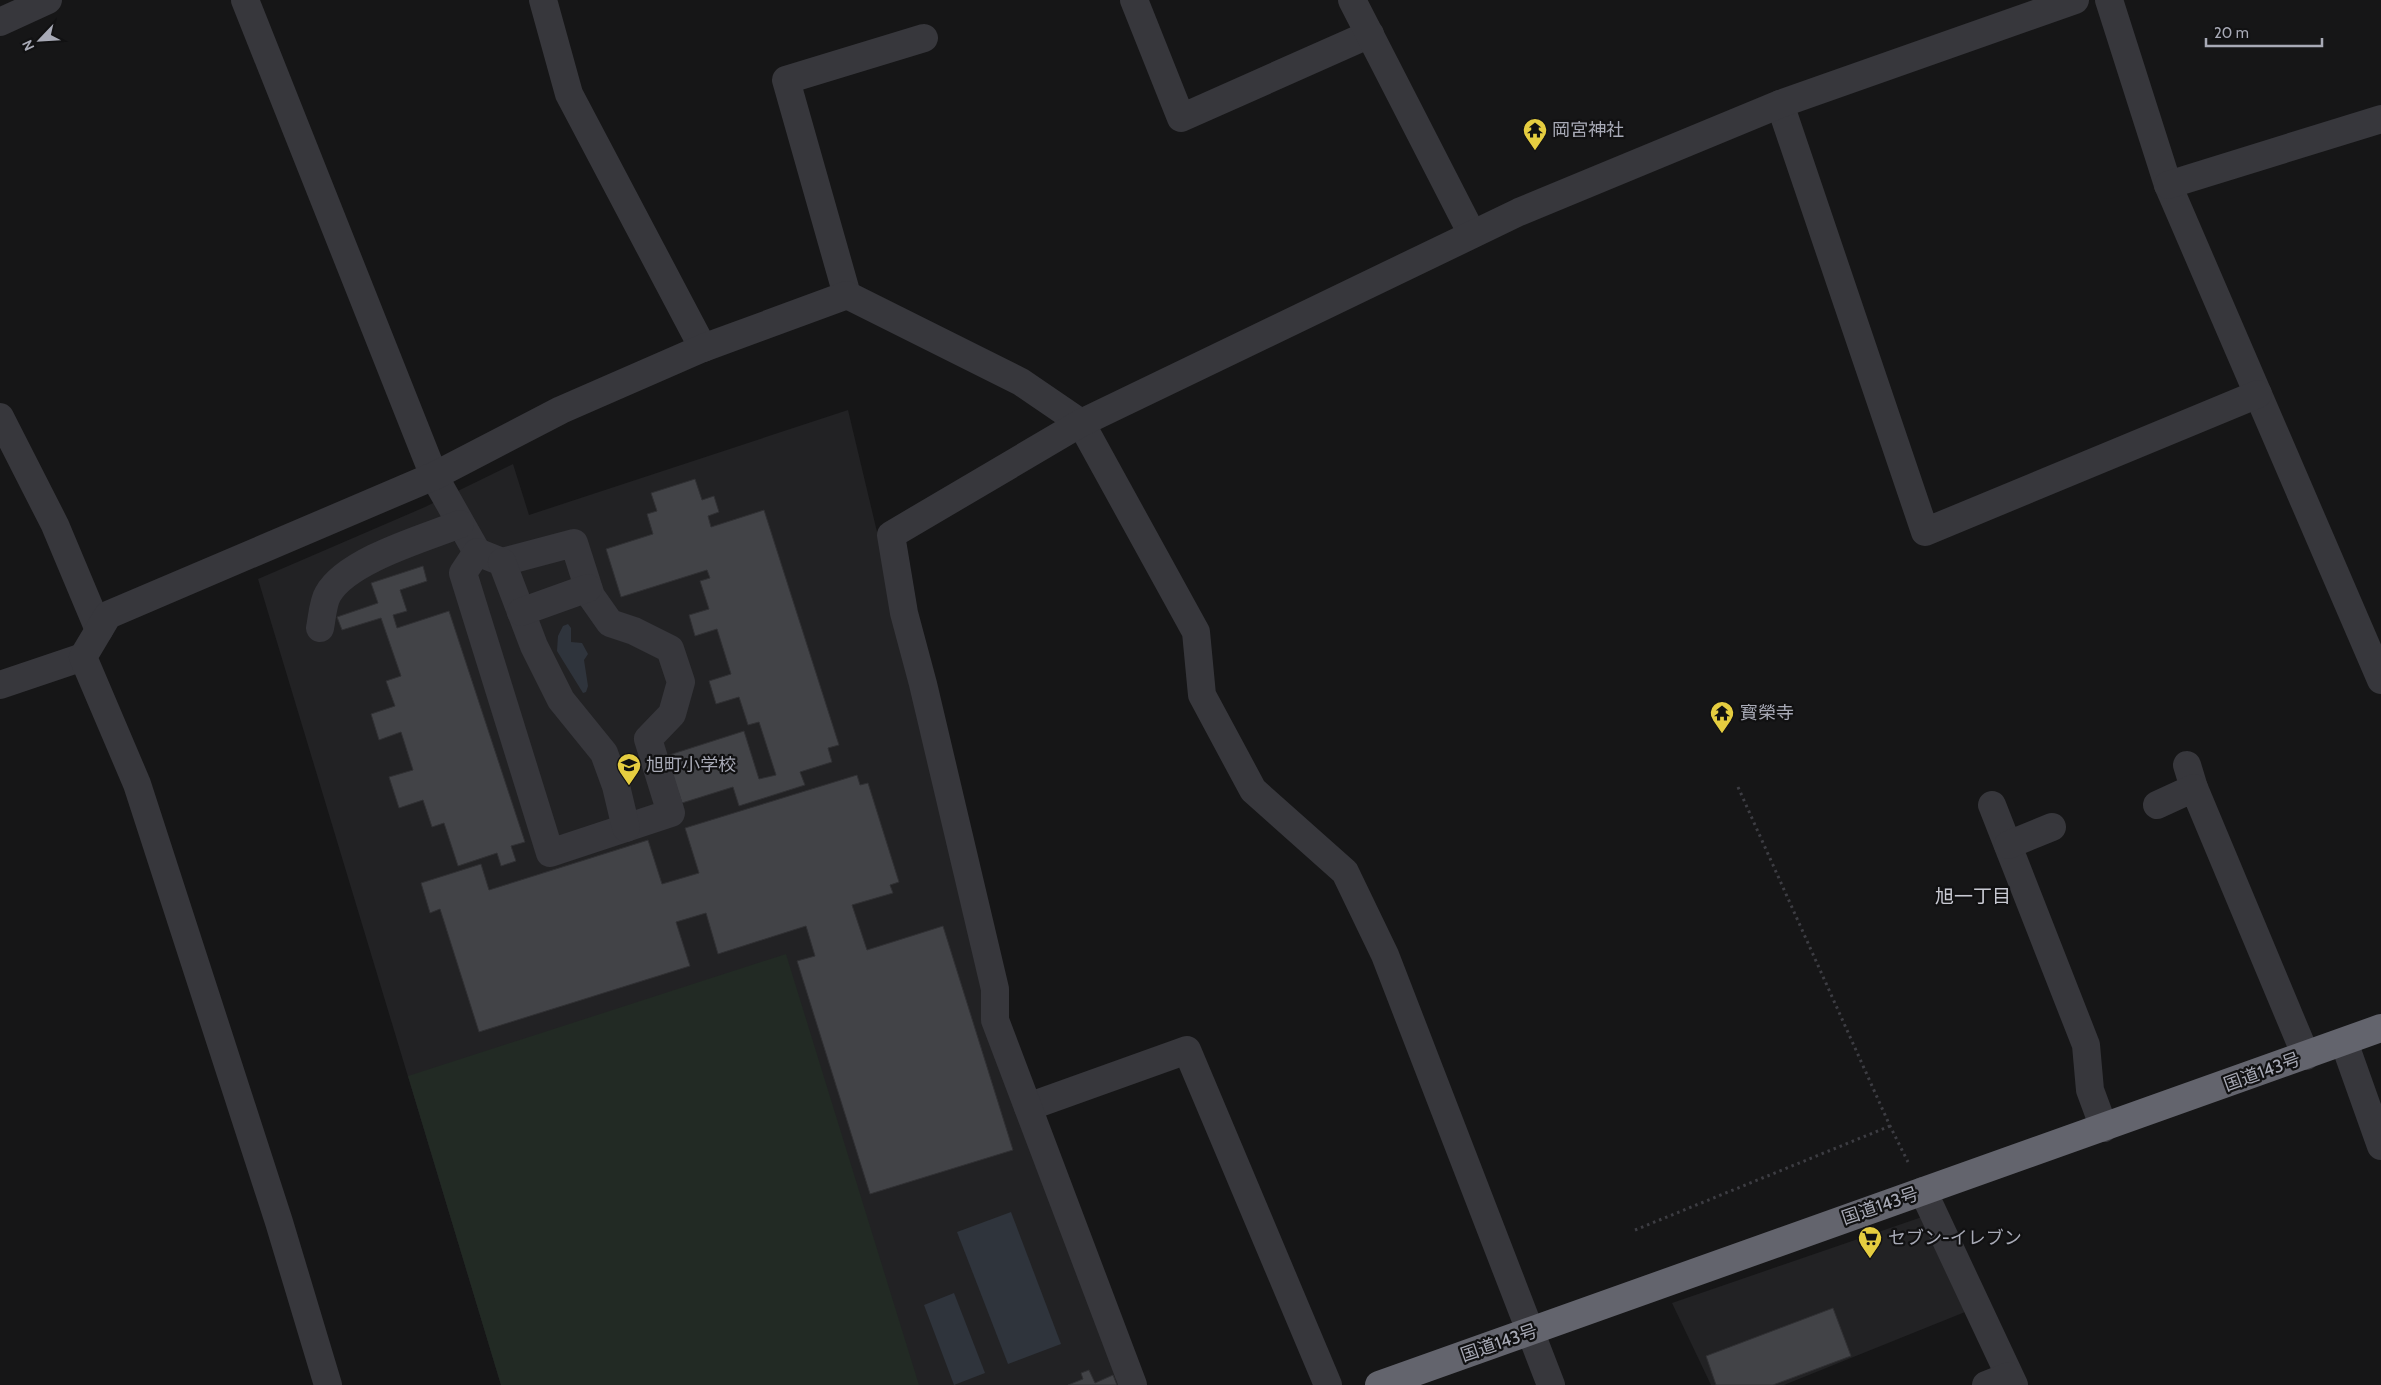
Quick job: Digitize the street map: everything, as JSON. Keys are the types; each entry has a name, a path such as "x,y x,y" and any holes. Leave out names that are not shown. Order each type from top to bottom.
{"highway":[{"name":"国道143号","path":"1379,1385 2381,1028"}],"street":[{"path":"0,22 48,0"},
{"path":"245,0 434,476 477,552 502,562 574,543 588,588 610,623 670,649 681,682 672,714 648,739 671,813 550,854 463,573 477,552"},
{"path":"544,0 569,94 703,348"},
{"path":"1134,0 1181,118 1370,34"},
{"path":"1352,0 1472,234"},
{"path":"1133,1385 995,1020 995,989 904,613 891,535 1081,423 1519,212 1780,104 2075,0"},
{"path":"2109,0 2168,185 2381,680"},
{"path":"847,295 786,80 924,38"},
{"path":"1780,104 1925,532 2258,394"},
{"path":"2168,185 2381,119"},
{"path":"0,685 83,657 108,615 434,476 561,410 703,348 847,295 1020,382 1081,423 1196,632 1202,695 1253,790 1345,872 1385,955 1529,1333 1551,1385"},
{"path":"0,417 55,525 99,630"},
{"path":"320,628 327,594 347,573 378,556 460,524"},
{"path":"502,562 534,646 561,700 604,753 616,786 626,828"},
{"path":"521,612 588,588"},
{"path":"83,657 137,784 279,1222 328,1385"},
{"path":"2157,805 2190,776 2306,1056"},
{"path":"1992,805 2086,1045 2090,1090 2104,1128"},
{"path":"2008,845 2052,827"},
{"path":"2344,1042 2381,1146"},
{"path":"1028,1107 1187,1050 1328,1385"},
{"path":"1923,1191 2003,1382"}],"path":[{"path":"1738,787 1890,1126 1923,1191"},
{"path":"1635,1230 1890,1126"}],"shaded area":[{"name":"旭町小学校","path":"848,410 987,994 1128,1385 501,1385 258,579 425,507 513,464 529,515"},
{"path":"568,624 571,628 571,642 582,643 588,654 584,660 588,686 586,692 583,693 557,651 558,636 563,626"},
{"path":"786,954 919,1385 501,1385 408,1076"},
{"path":"1011,1212 1061,1344 1008,1364 957,1232"},
{"name":"セブン-イレブン","path":"1922,1217 1965,1312 1784,1385 1711,1385 1672,1303"},
{"path":"954,1293 985,1373 954,1385 924,1305"}],"building":[{"path":"695,479 702,500 714,496 719,512 708,516 711,527 764,510 839,745 828,748 832,762 800,772 805,785 739,806 733,787 682,803 666,756 744,731 759,779 776,775 759,722 748,725 739,697 716,704 709,681 731,674 717,629 695,636 689,615 709,609 700,581 710,578 707,570 621,597 606,549 653,534 647,514 657,511 651,493"},
{"path":"423,566 427,581 400,590 407,611 393,615 397,628 449,611 525,842 511,846 516,861 501,866 497,853 458,866 444,823 432,827 423,800 399,808 389,777 413,770 401,732 379,740 371,714 395,706 386,681 401,676 381,618 342,630 337,617 378,603 371,583"},
{"path":"857,775 860,785 868,783 899,882 890,885 893,893 852,905 867,950 943,926 1013,1150 870,1194 797,961 815,956 806,926 718,954 706,913 676,922 690,966 479,1032 440,909 430,913 421,883 481,864 489,890 648,840 662,884 699,873 685,828"},
{"path":"1833,1308 1851,1356 1773,1385 1716,1385 1706,1356"},
{"path":"1089,1370 1095,1383 1113,1375 1117,1385 1068,1385 1083,1379 1081,1373"}],"place":[{"name":"岡宮神社","path":"1535,151"},
{"name":"寳榮寺","path":"1722,734"},
{"name":"旭町小学校","path":"629,786"},
{"name":"セブン-イレブン","path":"1870,1259"}],"district":[{"name":"旭一丁目","path":"1973,896"}]}
